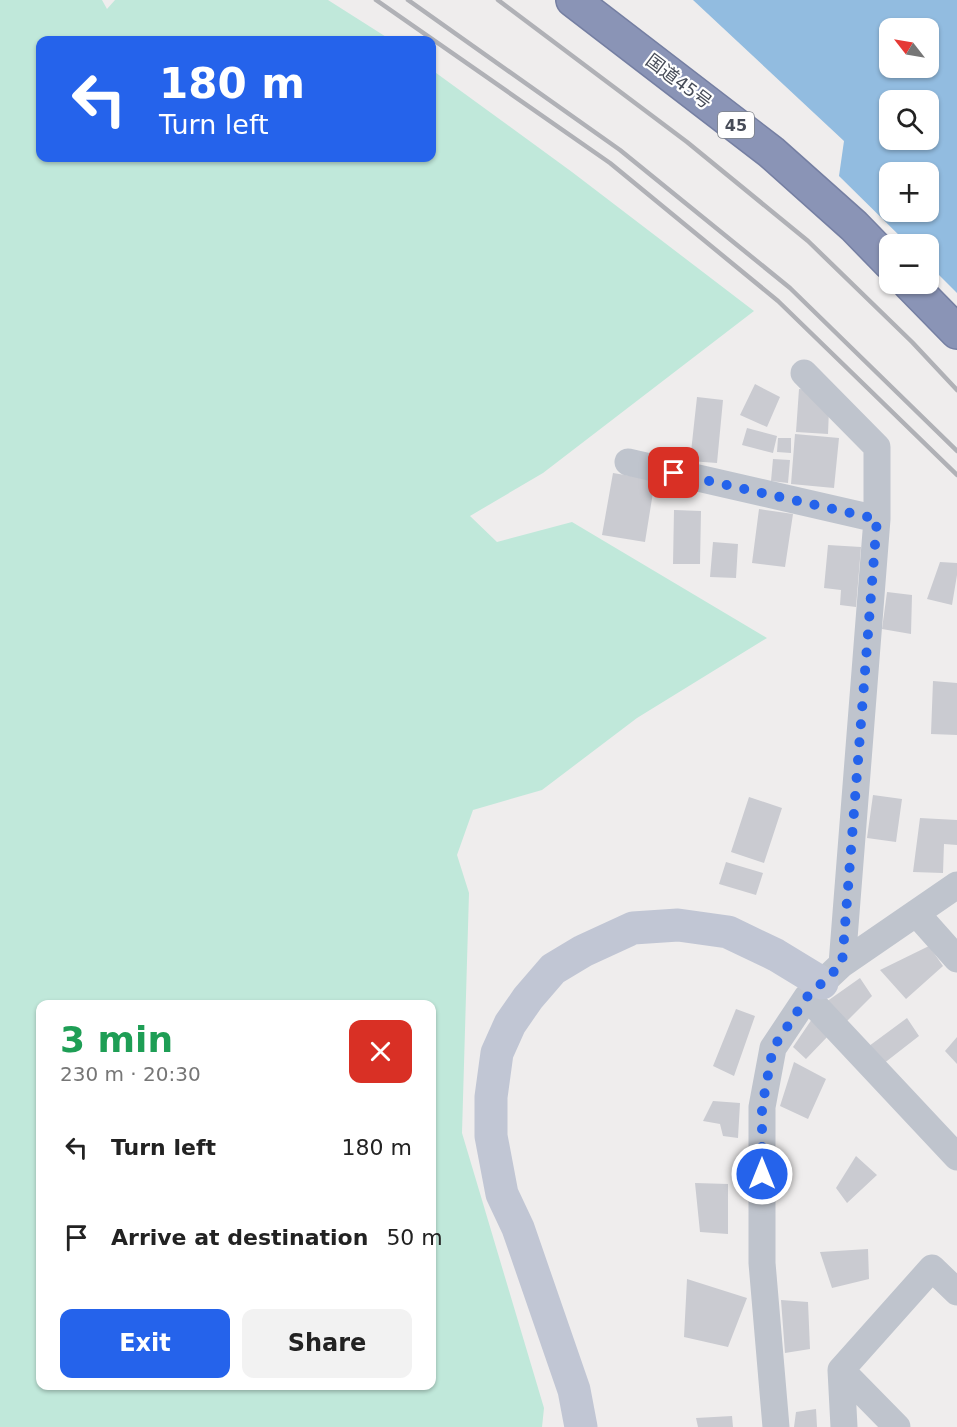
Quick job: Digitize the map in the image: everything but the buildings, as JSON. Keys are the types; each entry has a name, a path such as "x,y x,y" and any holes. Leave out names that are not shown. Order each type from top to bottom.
{"highway":[{"name":"国道45号","path":"573,0 771,152 854,226 879,252"},
{"path":"920,294 957,332"}],"street":[{"path":"804,373 877,447 877,519 824,982"},
{"path":"628,462 877,519"},
{"path":"776,1427 762,1263 762,1107 773,1048 824,982 957,885"},
{"path":"916,913 957,959"},
{"path":"580,1427 574,1390 518,1228 502,1194 491,1136 490,1097 497,1053 510,1024 528,998 553,969 583,951 633,928 678,925 728,932 824,982 957,1157"},
{"path":"844,1427 841,1370 932,1268 957,1292"},
{"path":"841,1370 897,1427"}],"green space":[{"path":"0,0 102,0 107,9 115,0 328,0 385,36 36,36 36,162 436,162 436,73 572,172 754,311 543,473 470,516 497,542 572,522 767,638 637,718 542,790 473,810 457,855 469,893 462,1133 544,1408 542,1427 0,1427"}],"water":[{"path":"693,0 957,0 957,293 939,275 939,234 898,234 886,222 939,222 939,162 879,162 879,215 839,176 844,141"}],"railway":[{"path":"376,0 428,36"},
{"path":"408,0 620,150 790,288 957,451"},
{"path":"498,0 687,142 808,241 912,342 957,390"},
{"path":"436,42 610,163 778,301 957,475"}],"route":[{"path":"674,473 877,519 842,964 807,997 773,1048 762,1107 762,1174"}]}
